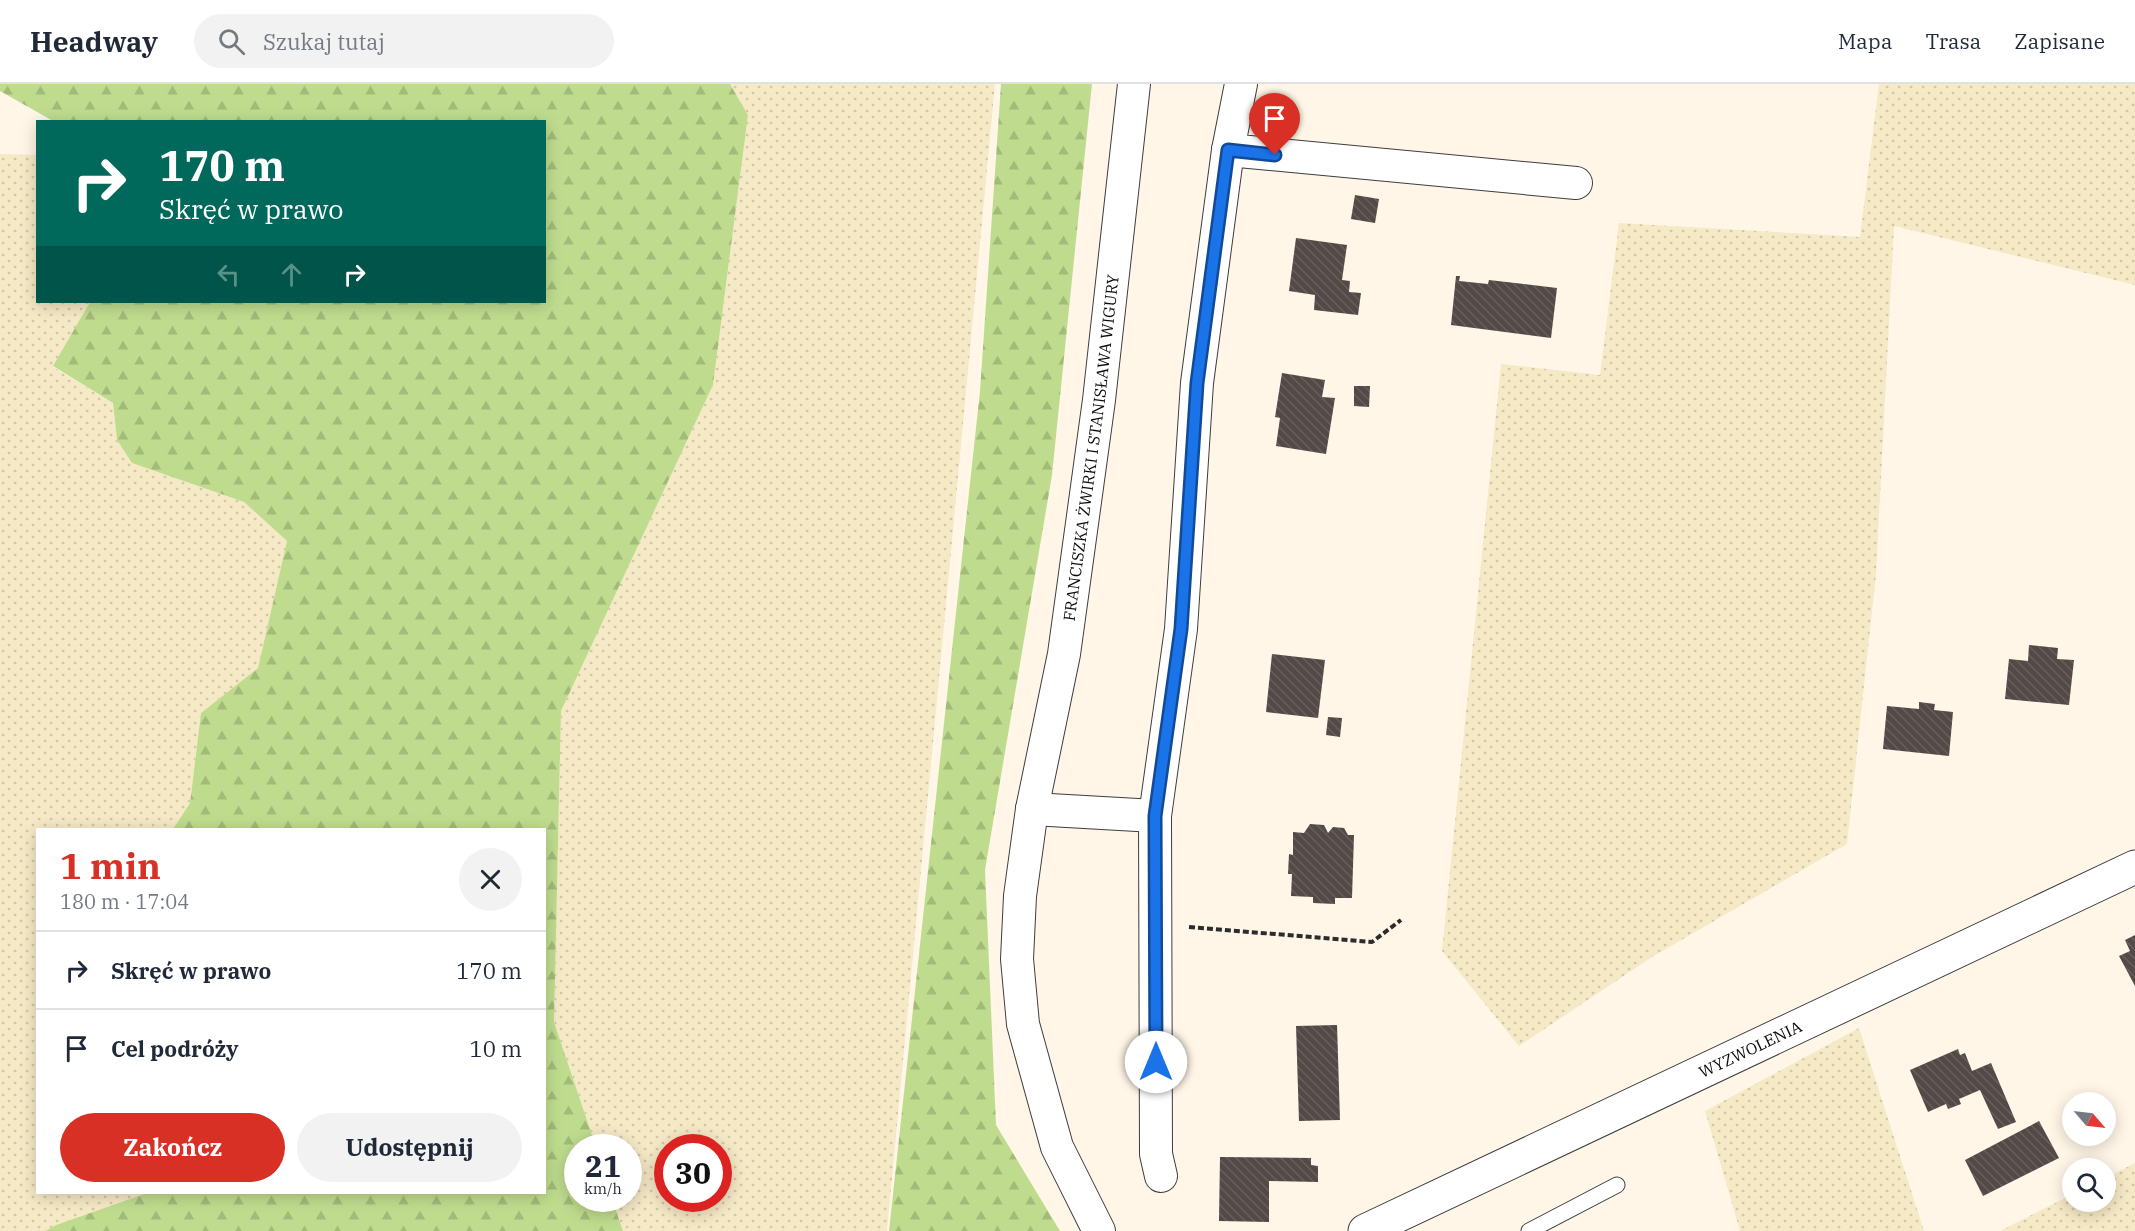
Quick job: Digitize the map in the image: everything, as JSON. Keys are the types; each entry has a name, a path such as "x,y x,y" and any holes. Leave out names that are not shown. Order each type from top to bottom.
{"street":[{"name":"FRANCISZKA ŻWIRKI I STANISŁAWA WIGURY","path":"1100,1231 1057,1147 1023,1024 1017,959 1020,896 1032,809 1064,654 1099,400 1134,84"},
{"path":"1161,1176 1156,1154 1155,816 1181,629 1197,383 1228,150 1241,84"},
{"path":"1228,150 1576,183"},
{"path":"1032,809 1155,816"},
{"name":"WYZWOLENIA","path":"1365,1231 2135,867"}],"lane":[{"path":"1529,1231 1617,1185"}],"path":[{"path":"1156,924 1372,942 1401,920"}],"shaded area":[{"path":"730,84 995,84 887,1231 623,1231 616,1212 642,1212 642,1134 592,1134 554,1022 561,711 713,385 748,115"},
{"path":"1879,84 2135,84 2135,285 1894,226 1876,574 1847,844 1652,957 1519,1046 1442,951 1501,364 1600,375 1619,223 1860,237"},
{"path":"0,154 36,155 36,303 89,303 53,367 113,403 117,440 132,463 244,502 287,541 258,668 201,713 190,803 174,828 36,828 36,1194 144,1194 45,1231 0,1231"},
{"path":"1859,1028 1924,1231 1740,1231 1705,1111"},
{"path":"2135,1163 2135,1231 2000,1231 2062,1200 2062,1212 2116,1212 2116,1173"}],"green space":[{"path":"0,84 730,84 748,115 713,385 561,711 554,1022 592,1134 564,1134 564,1212 616,1212 623,1231 45,1231 144,1194 546,1194 546,828 174,828 190,803 201,713 258,668 287,541 244,502 132,463 117,440 113,403 53,366 89,303 546,303 546,120 51,120 0,91"},
{"path":"1001,84 1092,84 1052,475 985,870 996,1125 1060,1231 889,1231 980,391"}],"building":[{"path":"1355,195 1379,199 1375,223 1351,219"},
{"path":"1296,238 1347,245 1342,280 1350,281 1349,292 1361,293 1358,315 1314,310 1315,295 1289,291"},
{"path":"1456,276 1460,276 1459,281 1488,284 1489,280 1557,288 1551,338 1451,325"},
{"path":"1282,373 1325,380 1322,397 1335,398 1326,454 1276,446 1280,418 1275,417"},
{"path":"1354,386 1370,386 1369,407 1354,406"},
{"path":"2029,645 2058,648 2057,659 2074,660 2069,705 2005,699 2009,659 2028,661"},
{"path":"1272,654 1325,660 1318,718 1266,712"},
{"path":"1919,702 1935,704 1934,710 1953,712 1949,756 1883,749 1887,706 1919,709"},
{"path":"1328,717 1342,718 1340,737 1326,735"},
{"path":"1310,824 1324,825 1328,833 1333,827 1344,828 1348,835 1354,835 1352,898 1335,898 1335,904 1313,903 1313,897 1291,896 1292,874 1288,874 1289,854 1293,855 1293,832 1304,833"},
{"path":"2135,935 2135,986 2119,956 2130,951 2125,940"},
{"path":"1337,1025 1340,1120 1299,1121 1296,1026"},
{"path":"1958,1049 1960,1055 1965,1053 1972,1071 1991,1063 2016,1122 1998,1129 1980,1090 1959,1099 1961,1104 1948,1109 1946,1104 1928,1112 1910,1070"},
{"path":"2039,1121 2059,1158 1983,1196 1965,1160"},
{"path":"1220,1157 1311,1158 1311,1165 1318,1166 1318,1182 1269,1181 1269,1222 1219,1221"}],"route":[{"path":"1156,1062 1155,816 1181,629 1197,383 1228,150 1275,155"}]}
